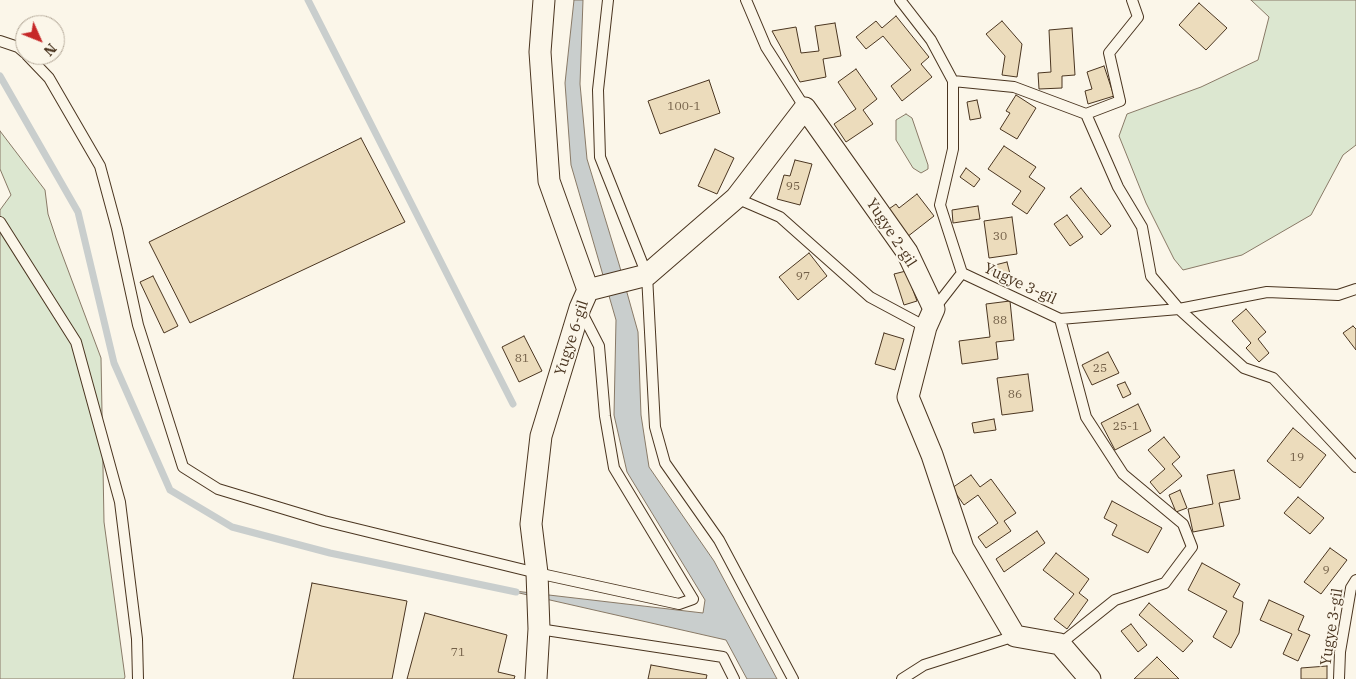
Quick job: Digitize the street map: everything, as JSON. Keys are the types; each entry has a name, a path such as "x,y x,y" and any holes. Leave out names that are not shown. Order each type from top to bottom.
{"street":[{"name":"Yugye 6-gil","path":"536,679 539,629 537,573 531,524 541,436 584,299 550,182 540,52 544,0"},
{"path":"584,299 647,275 736,198 805,108"},
{"name":"Yugye 2-gil","path":"805,108 906,252 930,318"},
{"path":"930,318 908,397 932,454 963,548 1015,636 1060,644 1090,679"}],"lane":[{"path":"608,0 598,90 600,157 647,275 655,427 665,463 719,540 793,679"},
{"path":"746,0 766,47 805,108"},
{"name":"Yugye 3-gil","path":"900,0 931,40 953,81 953,149 940,205 962,273 1060,319 1179,309 1267,292 1338,295 1356,289"},
{"path":"953,81 1014,87 1086,114 1120,101 1109,53 1138,17 1132,0"},
{"path":"0,41 15,45"},
{"path":"37,65 49,78 100,166 117,229 138,325 183,467 218,490 324,521 537,573 679,604 693,600 614,468 605,416 599,346 584,299"},
{"path":"1086,114 1118,187 1142,227 1151,276 1179,309 1244,368 1273,378 1356,468"},
{"path":"736,198 780,217 870,297 930,318 962,273"},
{"path":"0,222 76,342 120,502 137,639 138,679"},
{"path":"1060,319 1086,417 1123,474 1183,524 1192,547 1165,583 1115,600 1060,644"},
{"name":"Yugye 3-gil","path":"1339,679 1340,652 1349,598 1351,588 1356,580"},
{"path":"539,629 723,657 734,679"},
{"path":"902,679 924,665 1015,636"}],"green space":[{"path":"1251,0 1356,0 1356,145 1343,155 1311,215 1242,255 1183,270 1174,259 1146,203 1119,136 1127,114 1201,87 1258,60 1269,17"},
{"path":"906,114 912,118 928,165 928,169 921,173 913,168 896,140 896,120"},
{"path":"0,131 45,190 48,214 56,238 101,358 104,522 124,679 0,679 0,210 11,195 0,169"}],"shaded area":[{"path":"574,0 583,0 580,84 587,159 638,332 641,415 649,467 714,561 777,679 747,679 726,640 506,590 703,613 705,600 627,472 614,415 616,320 571,165 565,83"}],"building":[{"path":"1199,3 1227,28 1206,50 1179,25"},
{"path":"896,16 929,57 921,64 932,77 902,101 891,86 911,70 883,36 866,49 856,37 876,21 882,28"},
{"path":"1002,21 1022,44 1017,77 1002,75 1005,56 986,34"},
{"path":"835,23 841,56 823,59 826,77 800,82 772,31 796,27 801,53 819,51 815,26"},
{"path":"1072,28 1075,75 1062,76 1062,88 1039,89 1038,73 1051,72 1049,30"},
{"path":"1104,66 1114,96 1088,104 1085,91 1092,89 1087,72"},
{"path":"856,69 877,99 863,110 873,124 846,142 834,124 856,109 838,82"},
{"path":"709,80 720,113 660,134 648,101"},
{"path":"1016,95 1036,108 1017,139 1000,129 1010,113 1006,111"},
{"path":"977,100 981,118 970,120 967,102"},
{"path":"361,138 405,222 190,323 149,242"},
{"path":"1004,146 1036,167 1029,177 1045,188 1027,214 1012,204 1021,191 988,169"},
{"path":"715,149 734,158 717,194 698,186"},
{"path":"795,160 812,164 800,205 777,199 784,175 790,176"},
{"path":"966,168 980,179 974,187 960,177"},
{"path":"1081,188 1111,226 1101,235 1070,197"},
{"path":"917,194 934,216 907,237 886,211 896,204 899,208"},
{"path":"978,206 980,219 953,223 952,210"},
{"path":"1067,215 1083,237 1070,246 1054,224"},
{"path":"1012,217 1017,254 989,258 984,221"},
{"path":"809,253 827,276 798,300 779,277"},
{"path":"1007,262 1010,274 994,278 991,266"},
{"path":"906,271 917,301 904,305 894,274"},
{"path":"153,276 178,326 164,333 140,282"},
{"path":"1010,301 1014,340 996,342 998,359 962,364 959,341 990,337 986,304"},
{"path":"1246,309 1266,332 1258,339 1269,353 1259,362 1246,348 1251,343 1232,321"},
{"path":"1353,326 1356,329 1356,350 1343,333"},
{"path":"884,333 904,339 895,370 875,364"},
{"path":"524,336 542,371 519,382 502,347"},
{"path":"1108,352 1119,373 1092,385 1082,365"},
{"path":"1028,374 1033,411 1002,415 997,378"},
{"path":"1125,382 1131,394 1123,398 1117,385"},
{"path":"1138,404 1151,431 1115,450 1101,423"},
{"path":"994,419 996,430 974,433 972,423"},
{"path":"1293,428 1326,455 1300,488 1267,461"},
{"path":"1164,437 1180,457 1172,464 1182,476 1160,494 1150,482 1165,469 1148,450"},
{"path":"1234,470 1240,499 1219,503 1224,526 1193,532 1188,509 1213,504 1207,475"},
{"path":"971,475 980,487 991,479 1016,513 1004,521 1011,531 986,548 978,537 998,523 978,495 964,505 952,488"},
{"path":"1180,490 1187,508 1176,512 1169,495"},
{"path":"1298,497 1324,518 1310,534 1284,513"},
{"path":"1112,501 1162,528 1148,553 1112,535 1117,525 1104,518"},
{"path":"1037,531 1045,543 1004,572 996,559"},
{"path":"1330,548 1347,560 1321,594 1304,582"},
{"path":"1056,553 1089,579 1079,593 1088,600 1067,629 1054,619 1074,594 1043,570"},
{"path":"1202,563 1240,584 1233,597 1243,602 1239,633 1231,648 1213,637 1227,611 1188,590"},
{"path":"312,583 407,601 392,679 293,679"},
{"path":"1269,600 1304,616 1298,630 1310,635 1298,661 1283,654 1292,634 1260,620"},
{"path":"1149,603 1193,641 1183,652 1139,615"},
{"path":"425,613 507,635 498,672 515,676 514,679 407,679"},
{"path":"1131,624 1147,645 1138,652 1121,631"},
{"path":"1157,657 1179,679 1134,679"},
{"path":"651,665 707,675 706,679 648,679"},
{"path":"1327,666 1327,679 1301,679 1301,668"}],"waterway":[{"path":"308,0 513,404"},
{"path":"0,76 78,212 114,363 170,490 232,527 330,553 516,592"}]}
